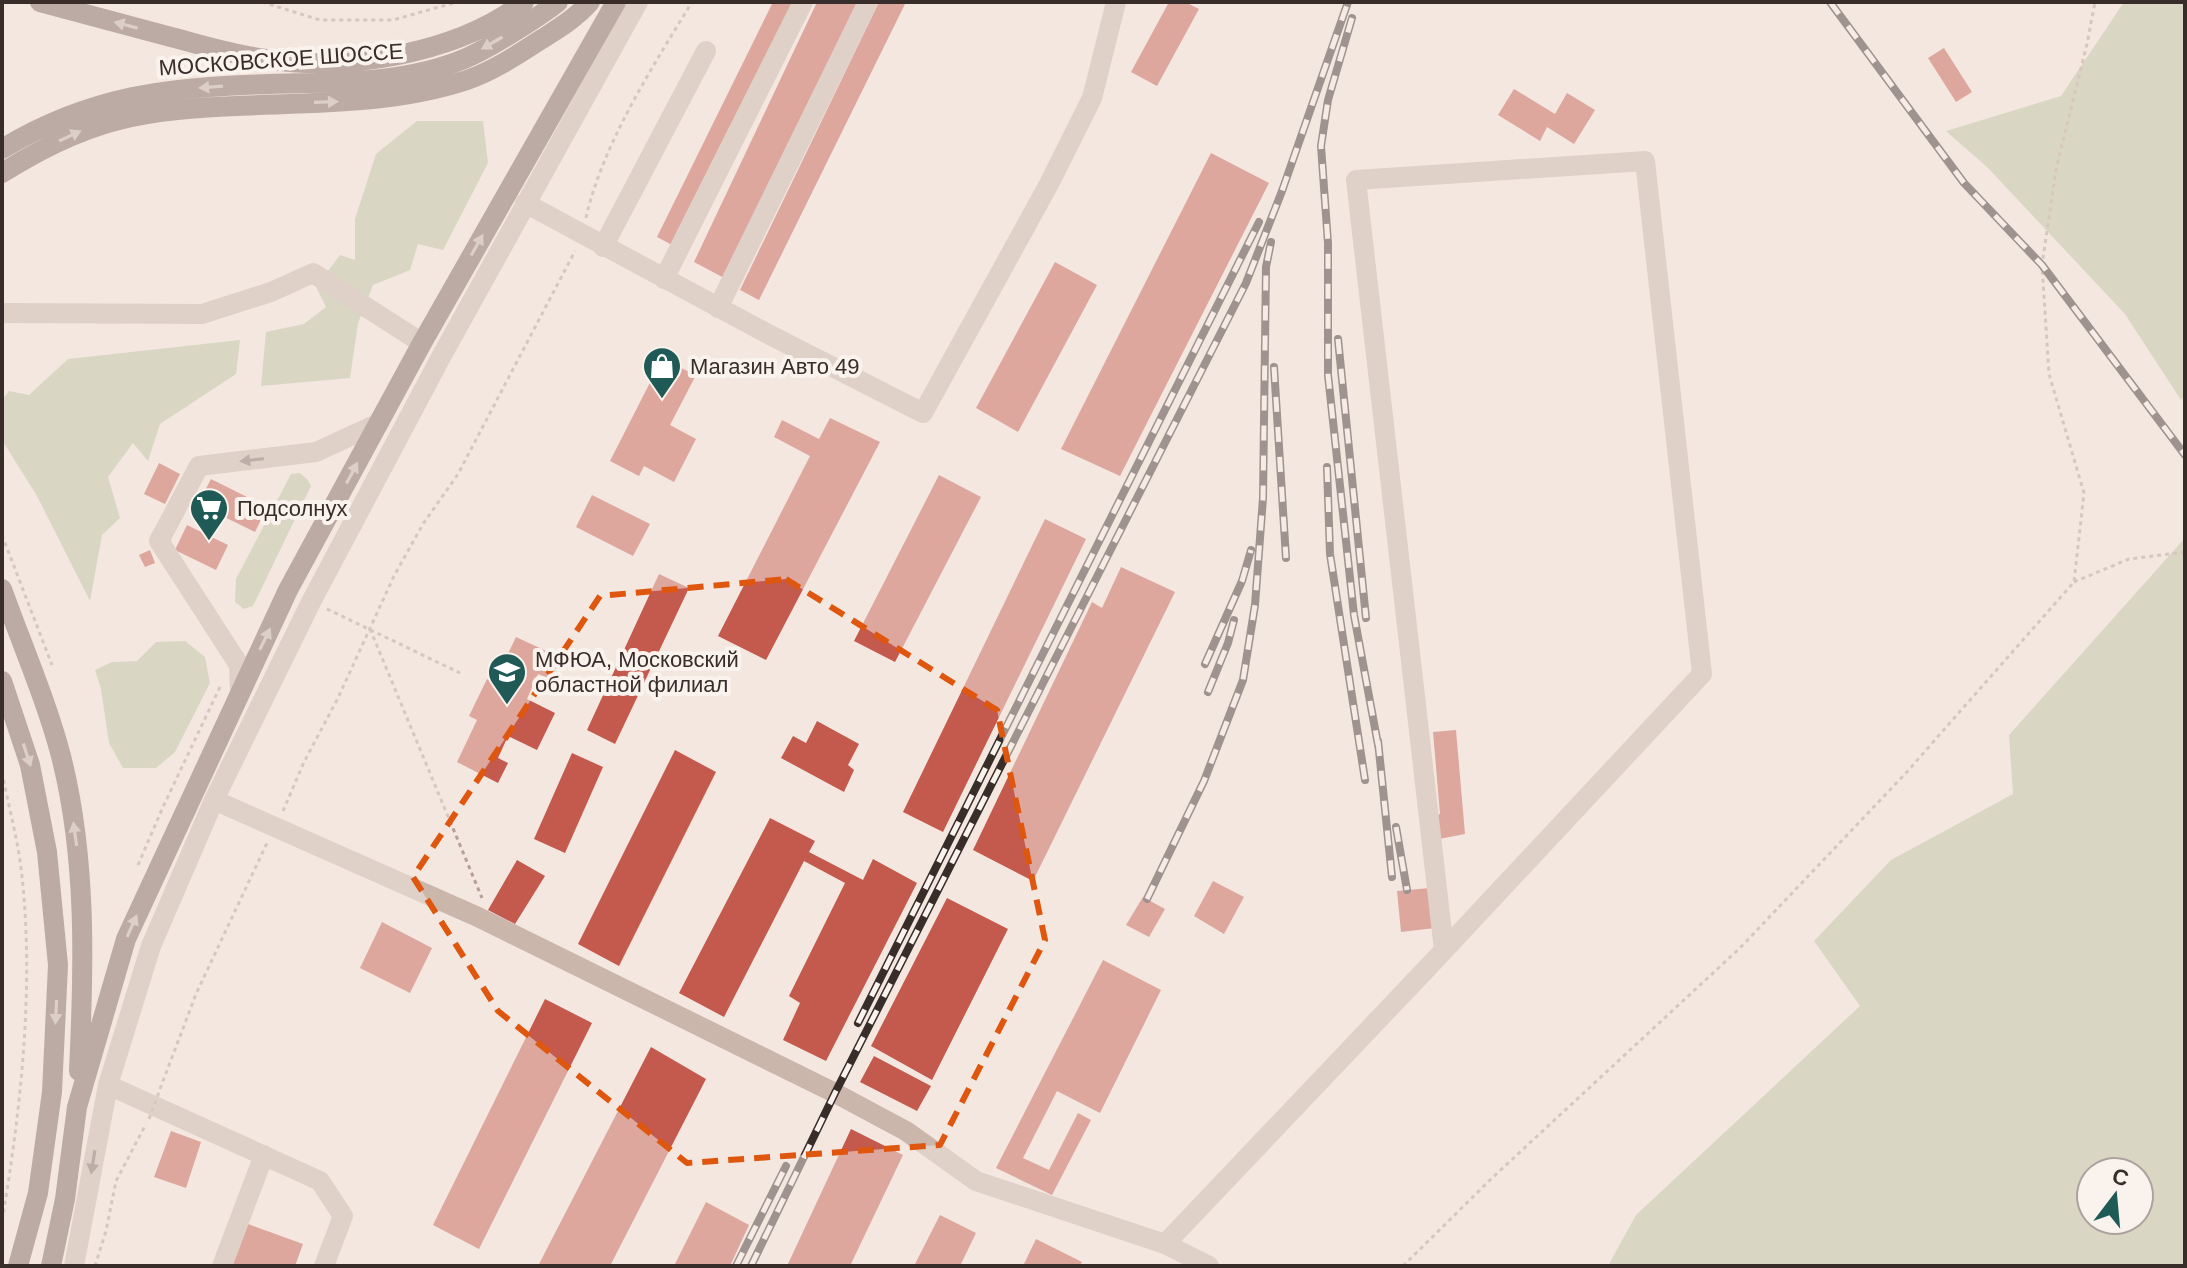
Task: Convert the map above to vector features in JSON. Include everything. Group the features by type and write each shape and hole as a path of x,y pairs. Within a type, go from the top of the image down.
{"main road":[{"path":"40,2 268,60 348,62 403,55 456,39 524,2"},
{"name":"МОСКОВСКОЕ ШОССЕ","path":"2,149 84,108 141,94 203,87 349,82 406,75 464,59 558,2"},
{"path":"2,173 32,154 87,129 145,114 218,106 351,101 406,94 469,79 522,52 580,14 590,2"},
{"path":"77,1107 126,939 288,590 422,343 616,2"},
{"path":"2,589 61,755 76,840 84,968 77,1107 65,1199 51,1266"},
{"path":"2,681 30,765 47,852 58,965 50,1106 38,1193 18,1266"}],"street":[{"path":"74,1266 108,1085 151,946 214,800 311,602 525,203 638,2"},
{"path":"664,279 803,2"},
{"path":"718,308 868,2"},
{"path":"525,203 718,308 923,413 1049,184 1092,98 1116,2"},
{"path":"603,247 706,51"},
{"path":"1165,1244 1444,950 1702,674 1645,161 1356,180 1444,950"},
{"path":"2,313 202,314 271,292 313,273 422,343"},
{"path":"240,691 239,665 159,541 199,466 316,452 379,423"},
{"path":"214,800 473,915 847,1099 906,1131 976,1181 1165,1244 1209,1266"},
{"path":"108,1085 320,1181 343,1216 324,1266"},
{"path":"222,1266 264,1155"}],"path":[{"path":"262,2 320,20 393,20 457,2"},
{"path":"95,1266 116,1181 149,1119 196,994 304,762 338,698 394,576 423,524 458,474 583,235 594,185 648,73 692,2"},
{"path":"2074,582 2084,493 2049,374 2042,265 2056,169 2095,2"},
{"path":"1403,1266 1492,1178 1740,948 1905,774 2074,582 2129,559 2185,552"},
{"path":"311,602 460,673"},
{"path":"370,629 482,897 473,915"},
{"path":"2,772 21,869 27,991 15,1143 2,1221"}],"highlighted area":[{"path":"786,579 997,710 1045,940 940,1145 687,1163 498,1011 413,877 600,596"}],"green space":[{"path":"2124,2 2185,2 2185,396 2181,400 2125,314 1988,168 1946,131 2061,96"},
{"path":"417,121 483,121 488,163 443,250 418,244 410,270 373,285 358,323 350,378 261,386 266,332 304,324 326,307 316,287 340,255 355,260 355,219 376,154"},
{"path":"240,340 236,374 160,424 148,461 133,443 108,477 120,518 102,535 90,601 37,496 2,440 2,400 9,391 29,395 68,359"},
{"path":"300,473 311,486 253,606 244,609 235,602 236,579 291,474"},
{"path":"2185,538 2185,1266 1608,1266 1636,1215 1860,1006 1814,941 1891,860 2013,794 2009,735"},
{"path":"185,641 205,657 210,683 175,752 156,768 123,768 109,743 95,670 112,662 137,661 156,642"}],"building":[{"path":"773,2 794,2 672,245 657,237"},
{"path":"817,2 857,2 726,279 694,262"},
{"path":"879,2 906,2 759,300 740,290"},
{"path":"1169,2 1185,2 1199,9 1157,86 1131,72"},
{"path":"1944,48 1972,92 1956,102 1928,58"},
{"path":"1514,89 1555,114 1567,93 1595,110 1574,144 1547,127 1540,141 1498,115"},
{"path":"1211,153 1269,183 1120,476 1061,449"},
{"path":"1055,262 1097,285 1018,432 976,408"},
{"name":"Магазин Авто 49","path":"662,359 696,375 670,425 696,439 674,482 644,466 639,476 610,461"},
{"path":"830,418 880,442 766,660 718,636 810,456 774,437 782,420 819,439"},
{"path":"159,463 180,474 165,504 144,494"},
{"path":"939,475 981,497 895,662 854,641"},
{"path":"211,479 267,507 255,532 198,504"},
{"path":"592,495 650,524 633,556 576,527"},
{"path":"1045,519 1086,539 943,832 903,812"},
{"path":"187,525 228,545 216,570 175,550"},
{"path":"150,550 155,563 145,567 139,555"},
{"path":"1121,567 1175,592 1033,881 973,850 1092,602 1102,608"},
{"path":"659,574 689,588 615,744 587,730"},
{"name":"МФЮА, Московский областной филиал","path":"516,637 557,656 547,678 538,674 527,699 555,713 537,750 508,736 498,758 508,763 498,783 457,762 477,720 469,716 487,679 494,683"},
{"path":"817,721 859,744 848,765 854,770 844,792 781,758 793,736 806,743"},
{"path":"1456,730 1465,834 1439,839 1433,732"},
{"path":"675,750 716,772 619,966 578,944"},
{"path":"572,753 603,767 565,853 534,839"},
{"path":"770,818 815,841 809,852 863,880 873,859 917,883 826,1061 783,1040 800,1003 789,996 845,883 804,861 724,1017 679,993"},
{"path":"517,860 545,876 515,924 488,910"},
{"path":"1213,881 1244,897 1224,934 1194,916"},
{"path":"1430,888 1435,928 1401,932 1397,891"},
{"path":"1143,897 1165,909 1149,937 1126,925"},
{"path":"947,898 1008,929 932,1080 871,1046"},
{"path":"382,922 432,948 410,993 360,968"},
{"path":"1103,960 1161,990 1100,1113 1057,1091 1023,1158 1049,1170 1078,1113 1091,1120 1052,1195 996,1168"},
{"path":"545,999 592,1023 479,1249 433,1225"},
{"path":"651,1047 706,1079 610,1266 538,1266"},
{"path":"874,1056 931,1086 917,1111 860,1082"},
{"path":"851,1129 903,1155 850,1266 787,1266"},
{"path":"171,1131 201,1142 186,1188 154,1177"},
{"path":"706,1202 749,1225 730,1266 674,1266"},
{"path":"940,1215 976,1233 960,1266 914,1266"},
{"path":"248,1224 303,1244 295,1266 232,1266"},
{"path":"1036,1239 1082,1262 1079,1266 1023,1266"}],"railway":[{"path":"751,1266 835,1093 1246,283 1282,191 1348,2"},
{"path":"1830,2 1964,183 2042,265 2185,455"},
{"path":"1352,18 1328,100 1321,146 1328,243 1328,375 1354,615 1379,750"},
{"path":"858,1023 1259,222"},
{"path":"1147,899 1204,781 1243,680 1255,605 1263,498 1266,267 1271,242"},
{"path":"1338,339 1366,618"},
{"path":"1274,367 1286,558"},
{"path":"1327,467 1330,554 1365,780"},
{"path":"1205,664 1242,581 1251,550"},
{"path":"1208,692 1234,620"},
{"path":"1378,741 1392,877"},
{"path":"1396,827 1407,890"},
{"path":"736,1266 786,1166"}],"place":[{"name":"Магазин Авто 49","path":"662,400"},
{"name":"Подсолнух","path":"209,542"},
{"name":"МФЮА, Московский областной филиал","path":"507,706"}]}
